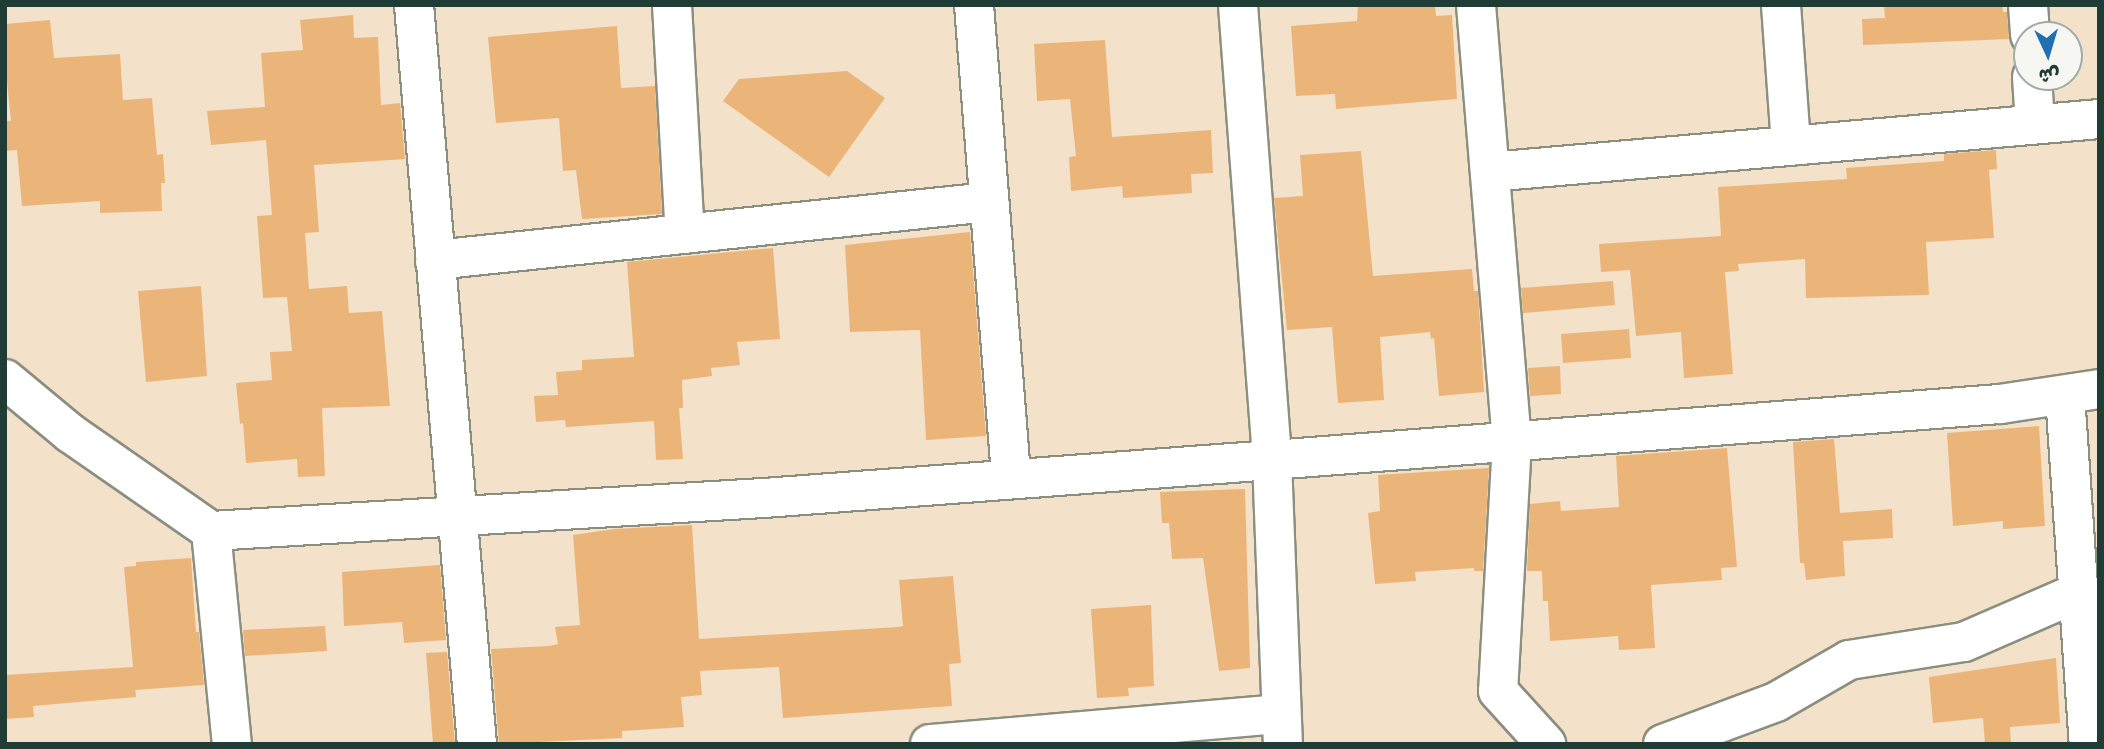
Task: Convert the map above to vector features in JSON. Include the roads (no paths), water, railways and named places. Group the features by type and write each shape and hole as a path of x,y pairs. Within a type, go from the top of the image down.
{"street":[{"path":"414,5 477,744"},
{"path":"672,5 685,234"},
{"path":"974,5 1011,479"},
{"path":"930,744 1282,729 1272,460 1238,5"},
{"path":"1476,5 1512,442 1498,691 1546,744"},
{"path":"1781,5 1791,146"},
{"path":"2033,91 2035,124"},
{"path":"1490,172 2099,119"},
{"path":"435,260 989,202"},
{"path":"5,379 70,433 211,531 456,518 1272,460 2000,404 2082,392 2079,592 2089,744"},
{"path":"211,531 233,744"},
{"path":"1663,744 1776,702 1849,660 1964,642 2079,592"}]}
